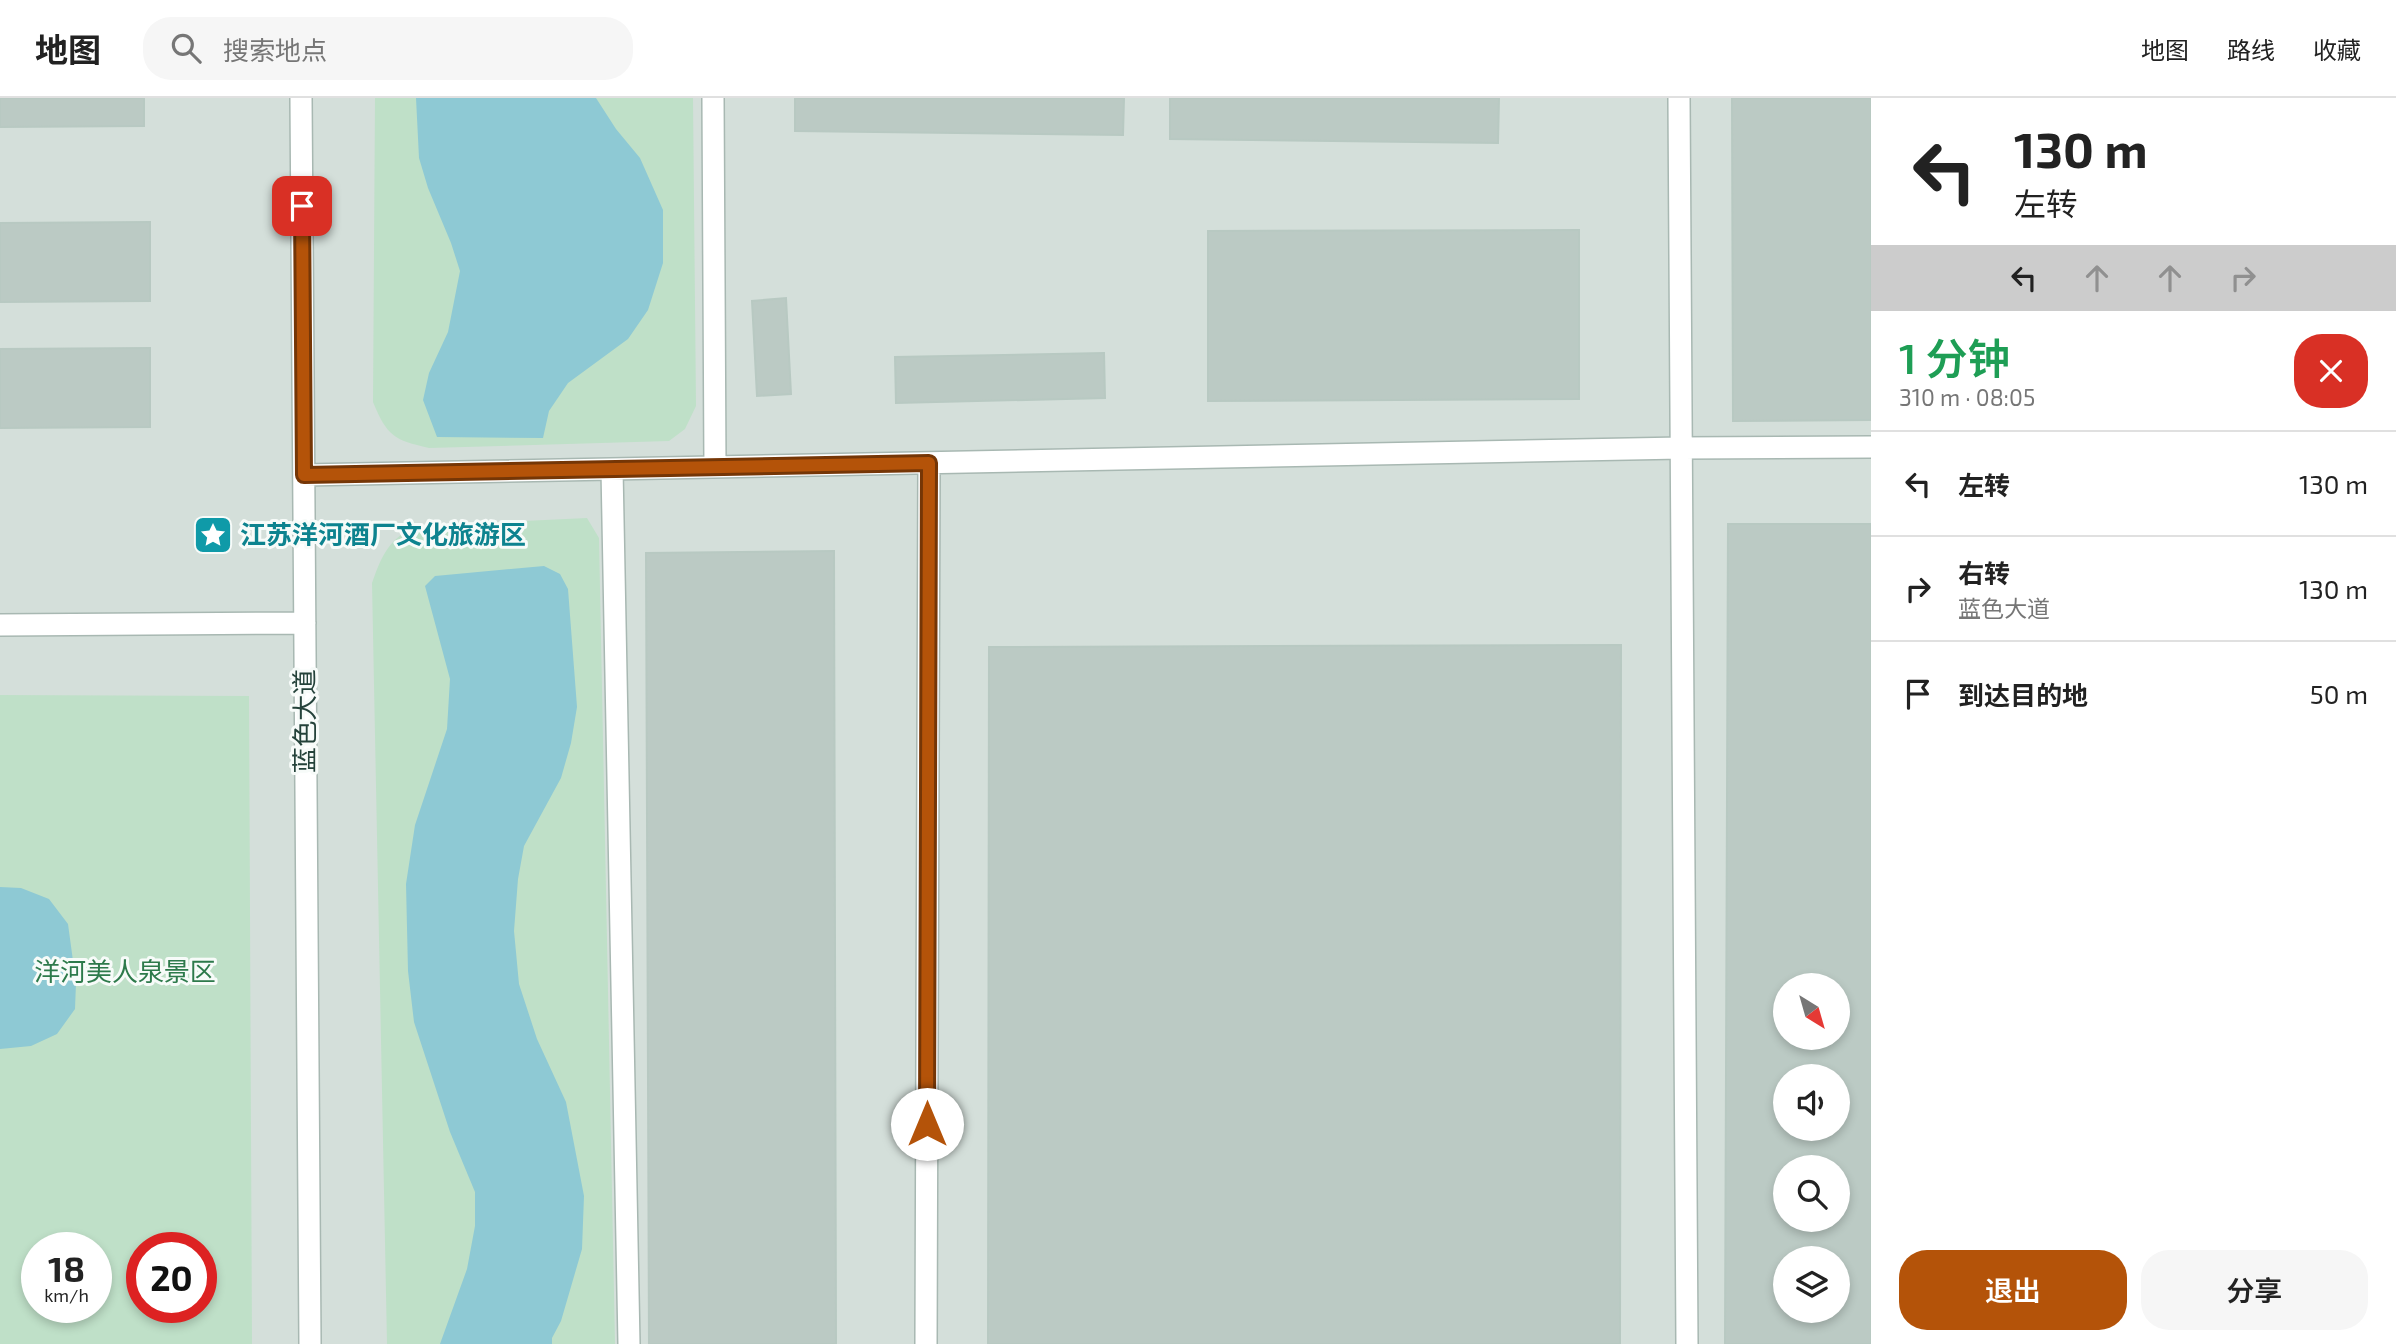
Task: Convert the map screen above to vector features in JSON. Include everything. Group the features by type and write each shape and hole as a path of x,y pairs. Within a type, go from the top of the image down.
{"street":[{"name":"蓝色大道","path":"301,98 310,1344"},
{"path":"713,98 715,467"},
{"path":"1679,98 1687,1344"},
{"path":"304,475 1681,448 1871,447"},
{"path":"926,1344 929,463"},
{"path":"612,469 629,1344"},
{"path":"0,625 305,624"}],"shaded area":[{"path":"0,98 1871,98 1871,1344 0,1344"}],"green space":[{"path":"375,98 693,98 696,406 685,429 669,441 429,448 393,435 373,402"},
{"path":"587,518 599,538 615,1344 387,1344 372,583 386,550 413,526"},
{"name":"洋河美人泉景区","path":"0,695 249,696 252,1344 0,1344"}],"water":[{"path":"416,98 596,98 616,129 640,158 663,210 663,263 648,310 628,339 568,383 549,411 543,438 437,437 423,400 429,373 448,332 460,271 419,158"},
{"path":"544,566 560,574 568,589 577,707 561,778 524,846 518,879 514,931 519,984 537,1039 566,1102 584,1196 582,1249 552,1344 440,1344 467,1269 475,1226 475,1192 450,1132 414,1022 408,971 406,884 415,825 447,729 450,679 425,586 435,576"},
{"path":"0,887 21,888 49,899 68,924 76,983 75,1009 57,1034 31,1046 0,1049"}],"building":[{"path":"0,98 144,98 144,126 0,127"},
{"path":"795,98 1124,98 1123,135 795,131"},
{"path":"1170,98 1499,98 1498,143 1170,139"},
{"path":"1732,98 1871,98 1871,420 1733,421"},
{"path":"150,222 150,301 0,302 0,223"},
{"path":"1579,230 1579,399 1208,401 1208,231"},
{"path":"786,298 791,394 757,396 752,301"},
{"path":"150,348 150,427 0,428 0,349"},
{"path":"1104,353 1105,398 896,403 895,357"},
{"path":"1728,524 1871,524 1871,1344 1725,1344"},
{"path":"834,551 836,1344 649,1344 646,553"},
{"path":"1621,645 1620,1344 988,1344 989,647"}],"place":[{"name":"江苏洋河酒厂文化旅游区","path":"213,535"}],"route":[{"path":"302,206 304,475 929,463 927,1124"}]}
